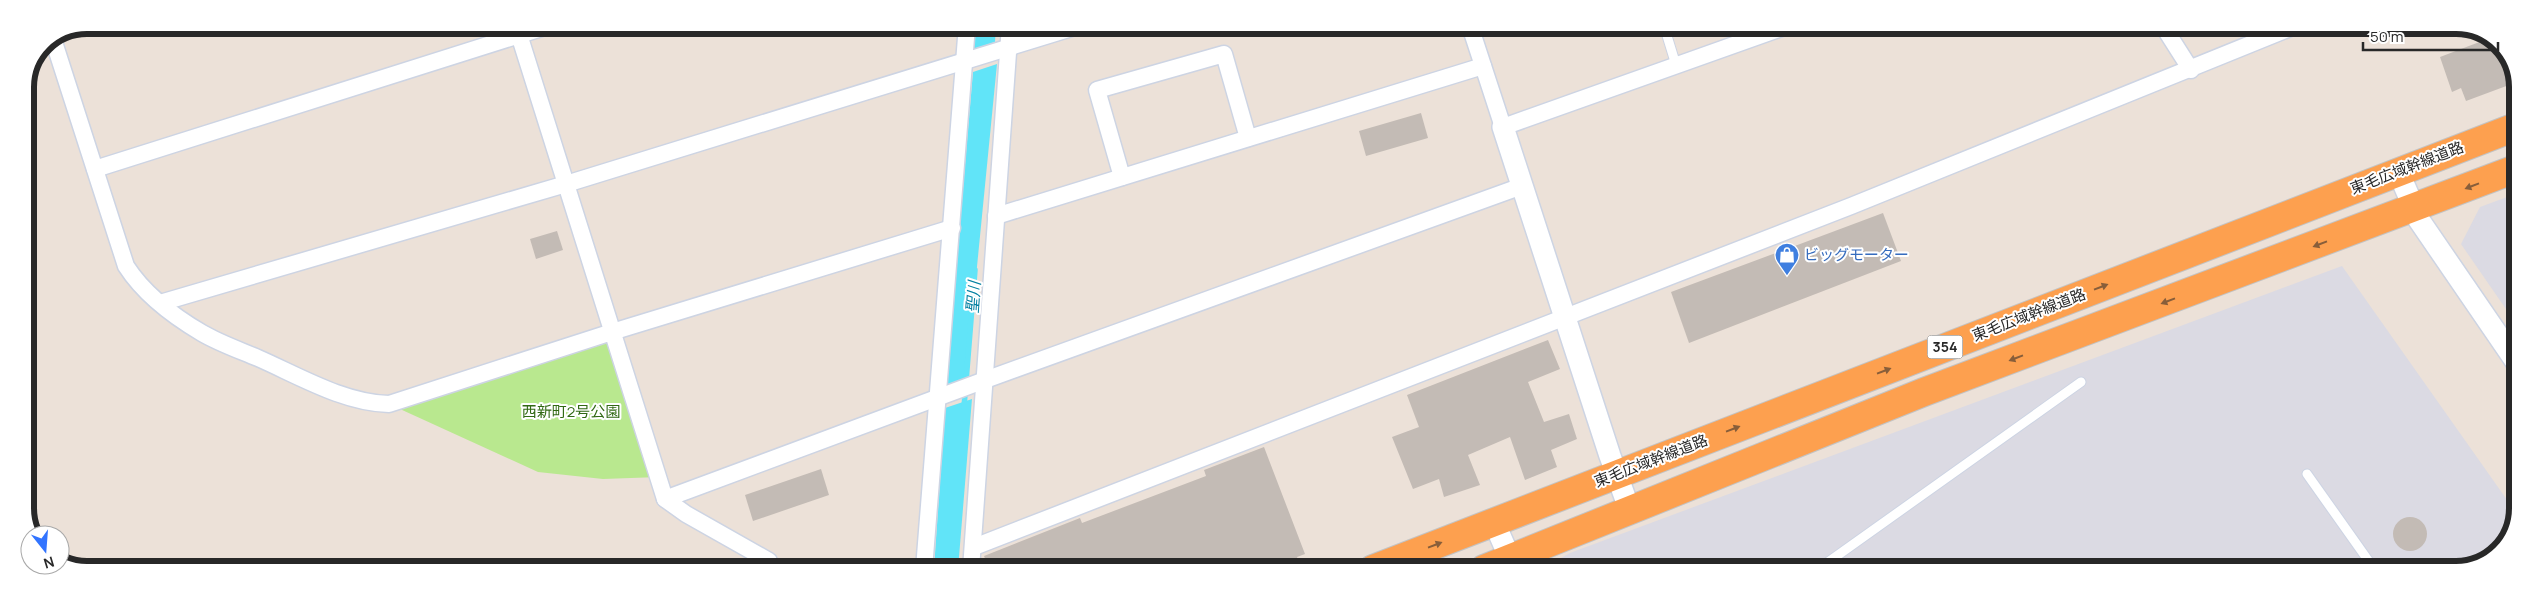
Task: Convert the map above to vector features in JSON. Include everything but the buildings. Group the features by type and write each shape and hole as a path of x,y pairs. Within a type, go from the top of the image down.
{"highway":[{"name":"東毛広域幹線道路","path":"1394,561 2509,129"},
{"name":"354","path":"1519,561 1630,511 1924,392 2509,172"}],"street":[{"path":"95,169 506,34"},
{"path":"519,34 665,499 686,514 769,561"},
{"path":"925,561 942,396 952,228 968,34"},
{"path":"972,561 981,381 996,216 1005,47 1008,34"},
{"path":"160,303 566,184 967,58 1050,34"},
{"path":"1473,34 1616,474 1630,511"},
{"path":"1503,127 1762,34"},
{"path":"2168,34 2191,70"},
{"path":"974,547 1565,317 2191,70 2273,34"},
{"path":"55,45 126,266 138,284 160,303 202,333 309,380 368,403 389,404 612,332 952,228"},
{"path":"1122,177 1097,90 1224,54 1248,138"},
{"path":"996,216 1483,66"},
{"path":"2398,171 2419,220 2509,350"},
{"path":"665,499 981,381 1522,186"},
{"path":"1494,522 1511,561"}],"lane":[{"path":"1666,34 1676,65"},
{"path":"1830,561 2081,382"},
{"path":"2307,474 2369,561"}],"shaded area":[{"path":"2509,196 2509,313 2461,244 2480,207"},
{"path":"2342,266 2509,503 2505,529 2494,546 2480,556 2456,561 1555,561 1570,553"}],"green space":[{"name":"西新町2号公園","path":"612,332 659,477 603,479 538,472 389,404"}],"water":[{"path":"973,34 995,34 995,42 971,50"},
{"path":"997,64 966,378 946,385 973,72"},
{"path":"972,399 959,561 935,561 945,408"}],"waterway":[{"name":"聖川","path":"964,407 975,270"}],"place":[{"name":"ビッグモーター","path":"1787,276"}]}
